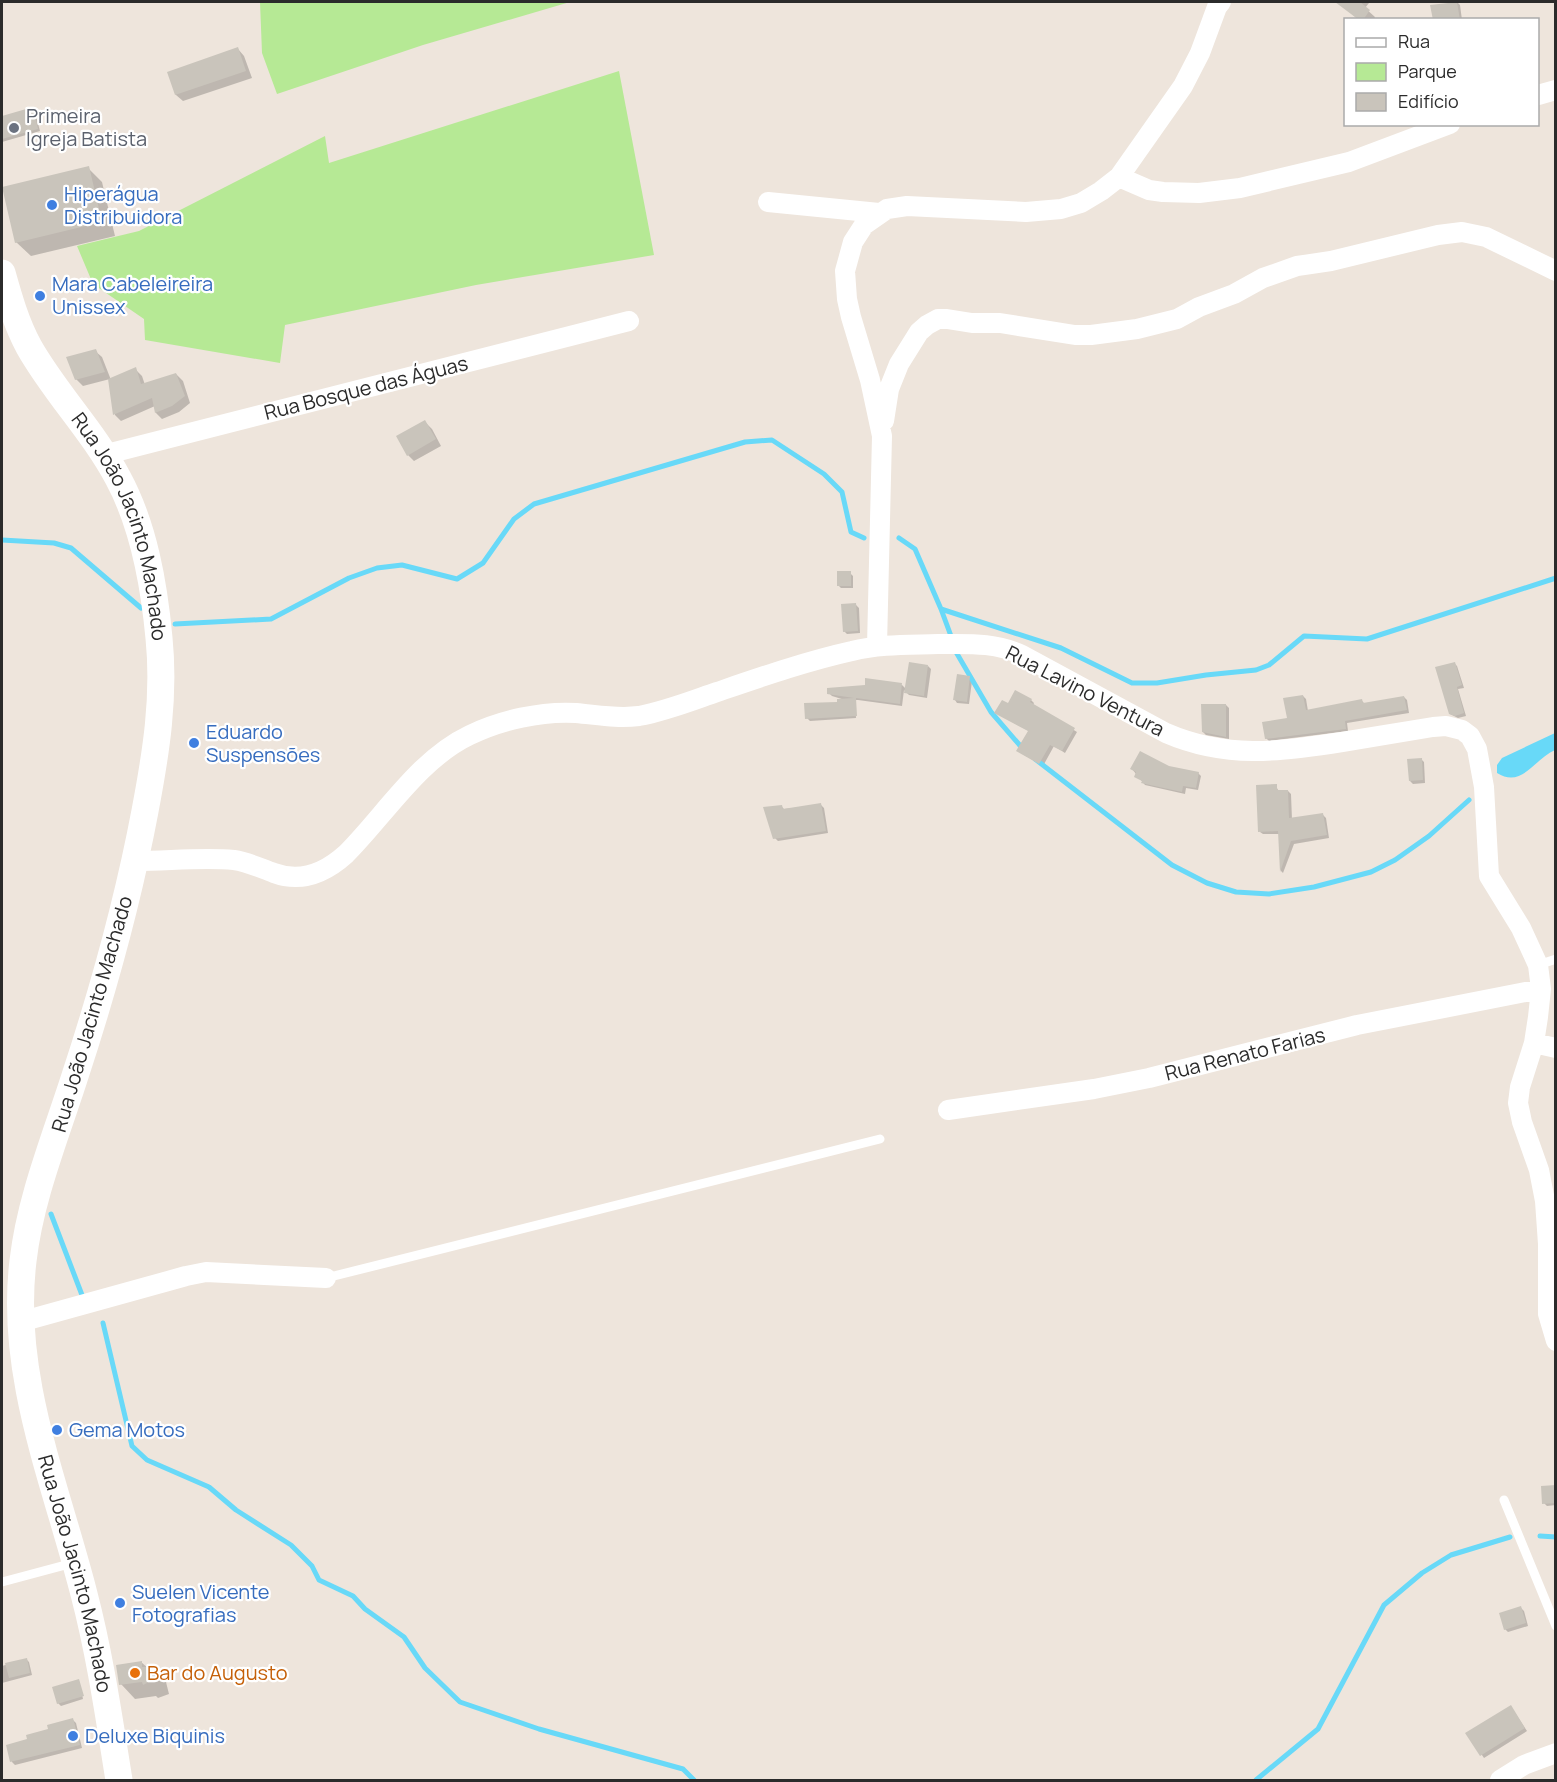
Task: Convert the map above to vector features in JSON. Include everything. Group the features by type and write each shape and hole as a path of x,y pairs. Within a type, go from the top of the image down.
{"main road":[{"name":"Rua João Jacinto Machado","path":"2,273 15,316 28,345 57,389 87,427 117,476 136,523 150,572 160,639 162,700 160,724 136,861 96,1014 30,1222 23,1259 20,1322 32,1410 92,1627 119,1780"}],"street":[{"path":"882,436 870,380 850,317 847,299 845,271 857,234 879,213 887,209 907,206 1026,212 1061,209 1081,203 1119,177 1183,86 1200,53 1218,3"},
{"path":"1539,95 1556,90"},
{"path":"1119,177 1149,190 1163,192 1199,193 1240,188 1349,162 1445,126"},
{"path":"768,202 879,213"},
{"path":"877,646 882,436 889,389 895,372 919,332 927,325 938,319 947,319 972,323 1000,323 1075,335 1137,329 1177,319 1199,307 1234,294 1263,278 1296,267 1331,261 1438,235 1462,232 1486,237 1556,271"},
{"name":"Rua Bosque das Águas","path":"103,455 629,321"},
{"name":"Rua Lavino Ventura","path":"136,861 231,860 248,863 288,877 315,874 346,854 437,755 477,732 510,721 548,714 576,713 615,718 654,712 806,664 877,646 976,643 1005,648 1166,733 1189,742 1224,749 1259,752 1287,751 1433,727 1446,726 1462,730 1475,744 1480,763 1489,876 1521,928 1547,962 1534,1043 1520,1087 1518,1103 1522,1122 1539,1170 1545,1201 1548,1244 1548,1314 1556,1341"},
{"name":"Rua Renato Farias","path":"948,1110 1094,1089 1357,1025 1541,989"},
{"path":"1534,1043 1556,1048"},
{"path":"20,1322 206,1272 326,1278"},
{"path":"1500,1780 1524,1765 1556,1753"}],"lane":[{"path":"326,1278 880,1139"},
{"path":"1504,1500 1556,1626"},
{"path":"2,1582 76,1563"}],"green space":[{"path":"260,2 570,2 423,45 277,94 262,53"},
{"path":"619,71 654,255 476,285 285,325 280,363 145,340 144,319 93,284 77,246 139,231 325,136 329,163"}],"water":[{"path":"1555,733 1555,750 1528,771 1514,777 1506,777 1497,773 1497,765 1502,758"}],"building":[{"path":"1335,2 1360,2 1370,10 1364,18 1356,18"},
{"path":"1457,2 1460,18 1433,18 1430,5"},
{"path":"238,47 246,71 175,95 167,72"},
{"path":"33,107 38,129 2,139 2,116"},
{"name":"Hiperágua Distribuidora","path":"89,166 102,222 15,243 2,187"},
{"path":"96,349 105,372 75,380 66,357"},
{"path":"136,367 141,384 176,373 185,396 172,406 155,413 152,398 113,415 108,379"},
{"path":"425,420 436,439 407,456 396,436"},
{"path":"837,571 851,571 851,586 837,586"},
{"path":"856,603 858,631 843,632 841,604"},
{"path":"909,662 928,665 924,696 904,693"},
{"path":"1455,662 1462,685 1457,687 1464,713 1455,716 1449,714 1435,667"},
{"path":"957,674 970,676 967,702 953,700"},
{"path":"865,678 902,683 900,704 856,698 857,716 805,719 804,703 837,702 837,699 854,698 827,694 827,688 865,685"},
{"path":"1015,690 1032,699 1030,702 1075,728 1062,751 1050,745 1039,764 1016,751 1028,731 994,713 1002,700 1008,703"},
{"path":"1303,695 1306,710 1362,699 1363,703 1404,696 1407,710 1345,721 1346,729 1265,739 1262,722 1287,718 1283,698"},
{"path":"1201,704 1226,704 1226,737 1202,732"},
{"path":"1140,751 1169,766 1199,772 1196,788 1183,786 1182,792 1141,783 1142,781 1134,777 1136,772 1130,769"},
{"path":"1422,758 1423,780 1409,781 1407,759"},
{"path":"1277,784 1277,790 1288,790 1289,818 1323,813 1327,835 1291,841 1280,872 1278,831 1258,832 1256,785"},
{"path":"821,803 826,831 773,839 763,807 782,805 783,809"},
{"path":"1556,1485 1556,1503 1542,1504 1541,1486"},
{"path":"1521,1606 1526,1623 1504,1630 1499,1613"},
{"path":"27,1658 30,1673 9,1678 5,1663"},
{"name":"Bar do Augusto","path":"142,1661 142,1667 153,1667 155,1679 143,1685 142,1682 119,1685 116,1665"},
{"path":"79,1679 84,1696 57,1704 52,1687"},
{"path":"1511,1705 1525,1728 1480,1756 1465,1733"},
{"path":"73,1718 80,1745 10,1762 6,1745 27,1739 26,1735 48,1729 47,1725"}],"waterway":[{"path":"175,624 271,619 349,578 377,568 402,565 457,579 483,563 514,519 534,504 745,442 772,440 824,474 842,492 851,532 864,538"},
{"path":"899,538 915,549 941,609 1061,648 1132,683 1157,683 1256,670 1269,665 1304,636 1367,639 1556,578"},
{"path":"2,540 54,543 71,548 141,608"},
{"path":"941,609 951,636"},
{"path":"956,652 991,712 1023,749"},
{"path":"1035,759 1172,865 1207,883 1236,892 1269,894 1314,887 1371,872 1395,860 1429,836 1469,800"},
{"path":"51,1214 82,1295"},
{"path":"103,1323 132,1446 147,1460 209,1487 236,1510 291,1545 312,1566 319,1580 353,1596 365,1609 404,1637 425,1668 460,1702 539,1729 683,1769 694,1780"},
{"path":"1540,1536 1556,1537"},
{"path":"1256,1780 1318,1729 1384,1605 1422,1573 1451,1555 1510,1537"}],"place":[{"name":"Primeira Igreja Batista","path":"14,128"},
{"name":"Hiperágua Distribuidora","path":"52,205"},
{"name":"Mara Cabeleireira Unissex","path":"40,296"},
{"name":"Eduardo Suspensões","path":"194,743"},
{"name":"Gema Motos","path":"57,1430"},
{"name":"Suelen Vicente Fotografias","path":"120,1603"},
{"name":"Bar do Augusto","path":"135,1673"},
{"name":"Deluxe Biquinis","path":"73,1736"}]}
